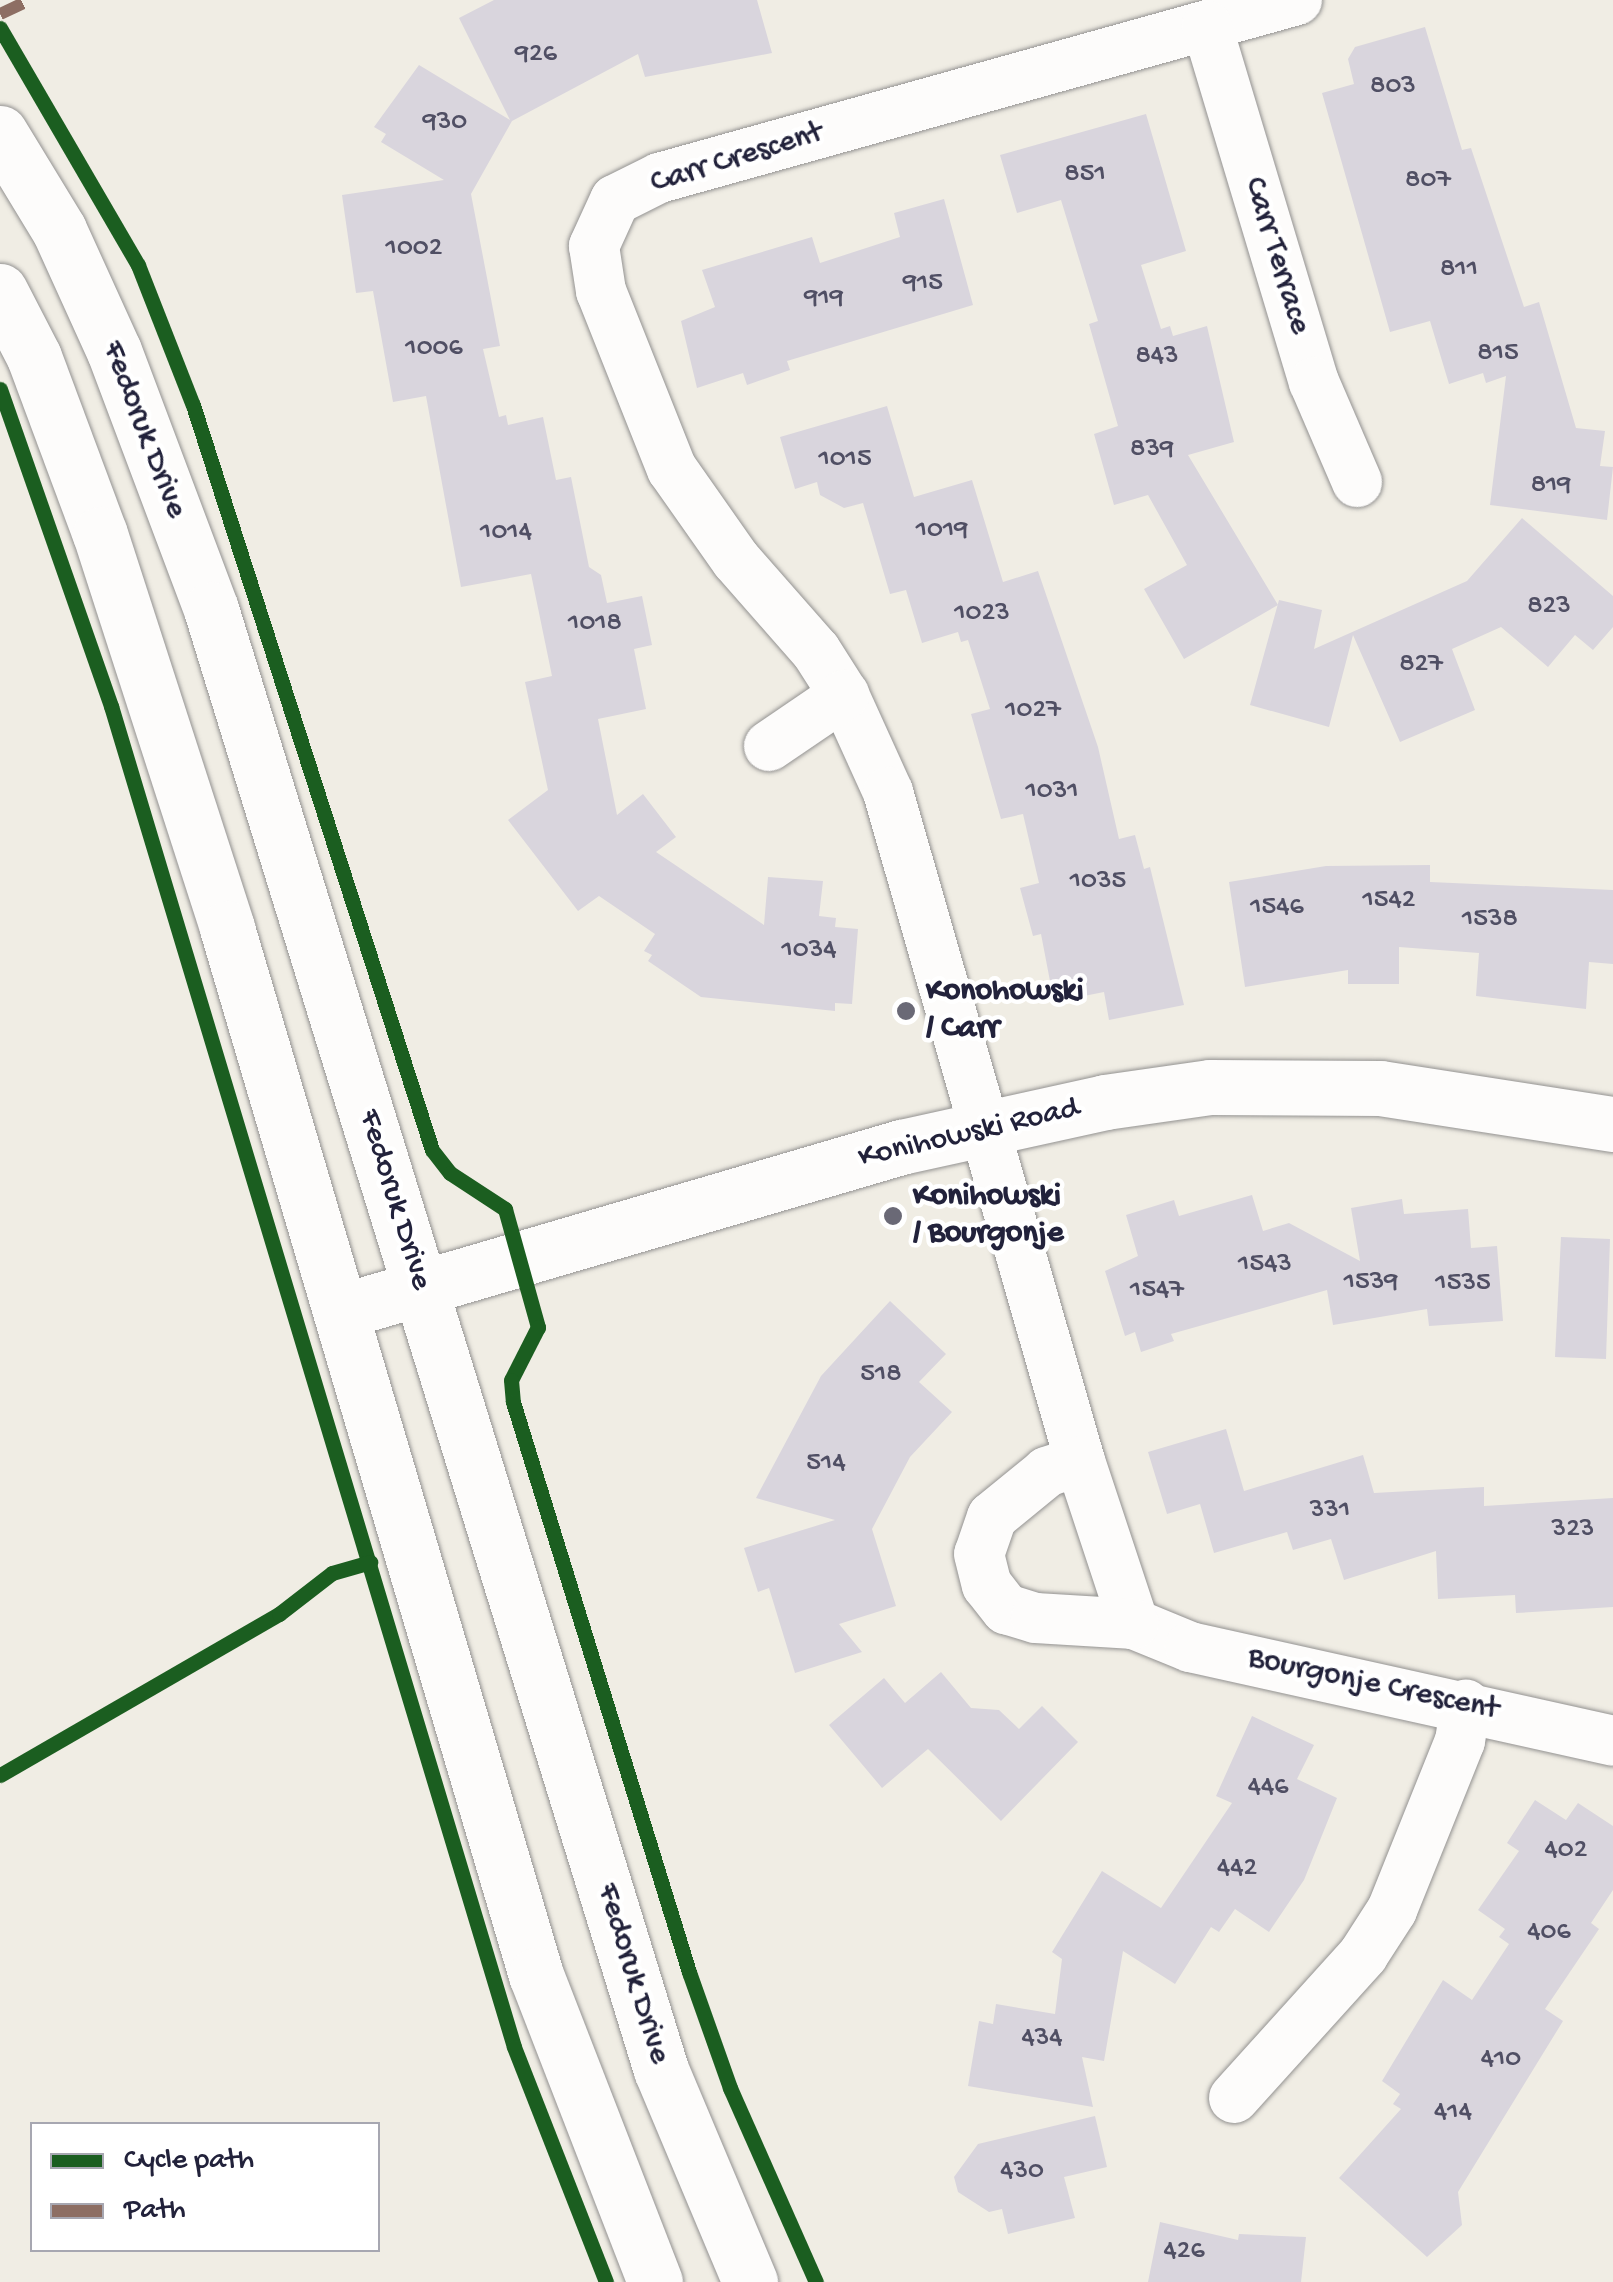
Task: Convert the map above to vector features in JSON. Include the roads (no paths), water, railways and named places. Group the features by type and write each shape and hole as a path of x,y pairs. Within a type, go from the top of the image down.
{"main road":[{"name":"Fedoruk Drive","path":"0,132 60,230 114,351 211,609 661,2070 750,2282"},
{"path":"0,292 34,357 100,534 342,1311 536,1975 655,2282"},
{"name":"Konihowski Road","path":"342,1311 900,1147 1122,1099 1305,1085 1465,1097 1613,1124"}],"street":[{"name":"Carr Crescent","path":"987,1129 895,810 844,695 816,651 704,517 645,414 600,291 594,246 614,200 659,178 1297,0"},
{"name":"Carr Terrace","path":"1207,26 1314,382 1356,482"},
{"path":"769,746 844,695"},
{"path":"987,1129 1080,1462 1134,1624"},
{"name":"Bourgonje Crescent","path":"1080,1462 1046,1472 992,1517 979,1554 986,1585 1006,1609 1036,1618 1134,1624 1190,1646 1466,1704 1613,1741"},
{"path":"1234,2098 1363,1954 1392,1910 1460,1741 1466,1704"}],"place":[{"name":"Konohowski / Carr","path":"906,1011"},
{"name":"Konihowski / Bourgonje","path":"893,1216"}]}
